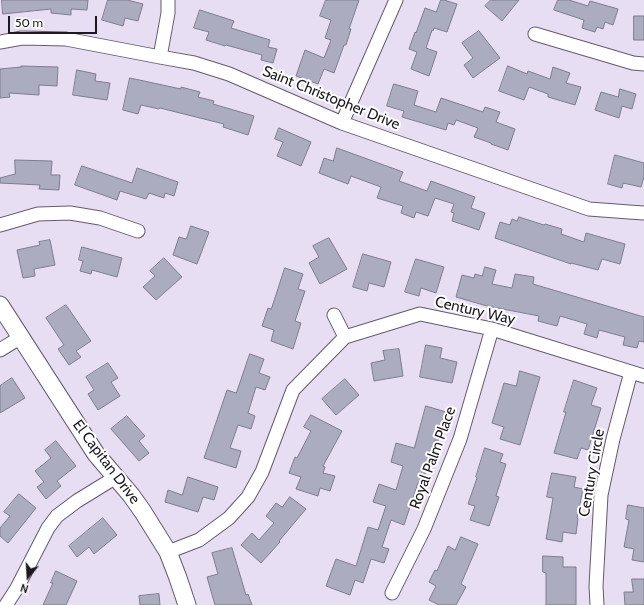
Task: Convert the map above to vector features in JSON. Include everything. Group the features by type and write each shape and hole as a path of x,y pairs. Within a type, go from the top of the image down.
{"street":[{"path":"160,57 168,13 168,0"},
{"path":"342,123 396,0"},
{"path":"535,34 634,63 644,64"},
{"name":"Saint Christopher Drive","path":"0,42 22,38 66,39 194,63 228,74 342,123 589,209 644,213"},
{"path":"0,225 38,214 70,213 100,218 138,231"},
{"name":"El Capitan Drive","path":"0,305 96,454 131,495 168,552 187,605"},
{"path":"334,314 345,337"},
{"name":"Century Way","path":"168,552 199,540 229,518 248,497 262,472 293,390 345,337 420,314 492,329 644,376"},
{"name":"Royal Palm Place","path":"392,593 424,529 460,438 492,329"},
{"path":"0,350 21,337"},
{"name":"Century Circle","path":"597,605 596,586 601,496 613,439 631,372"},
{"path":"6,605 17,588 48,528 57,516 77,501 116,477"}],"building":[{"path":"2,0 88,0 87,10 71,9 71,15 51,13 51,9 3,14"},
{"path":"108,0 127,0 143,4 138,21 125,18 123,26 102,20"},
{"path":"326,0 359,0 349,29 351,29 346,45 344,45 334,73 324,69 318,84 296,76 305,50 324,58 331,40 325,38 331,20 320,16"},
{"path":"441,0 457,4 447,32 434,28 433,31 432,30 426,48 437,52 429,76 411,69 417,52 409,49 425,8 436,12"},
{"path":"491,0 519,0 502,21 485,6"},
{"path":"558,0 569,0 588,6 590,1 618,9 613,25 605,22 603,29 597,27 595,32 582,28 584,20 554,10"},
{"path":"200,10 234,21 231,28 270,40 268,47 277,49 273,63 261,60 262,55 206,40 209,32 194,28"},
{"path":"634,16 644,16 644,40 634,40"},
{"path":"479,31 500,58 473,78 464,65 473,58 462,43"},
{"path":"21,66 58,67 57,86 39,85 39,95 9,93 10,97 0,98 0,69"},
{"path":"508,66 527,74 528,71 550,79 553,67 570,73 566,83 581,87 575,105 548,97 548,94 529,87 524,100 499,91"},
{"path":"77,70 96,74 95,81 110,83 107,100 73,95"},
{"path":"130,78 200,92 198,97 214,101 213,104 254,116 248,135 223,127 224,124 160,108 141,105 138,114 123,110"},
{"path":"394,84 418,91 414,105 436,112 441,98 483,112 485,107 500,112 496,122 515,129 508,150 474,137 478,128 456,120 454,125 448,123 446,130 402,117 404,111 387,106"},
{"path":"620,89 636,94 632,109 622,106 619,118 595,110 601,92 618,97"},
{"path":"279,128 311,142 301,166 277,156 283,142 275,139"},
{"path":"337,148 403,172 399,181 427,191 431,181 475,197 471,208 485,213 479,230 452,221 454,213 451,212 454,204 435,198 428,216 416,212 414,218 401,213 403,206 377,198 381,187 351,176 348,184 319,173 324,158 333,161"},
{"path":"615,155 644,163 644,177 641,187 623,183 622,188 608,184"},
{"path":"15,160 52,161 51,175 60,175 59,190 39,189 40,185 0,183 0,178 15,174"},
{"path":"82,166 132,183 137,168 178,182 174,196 165,193 164,198 149,193 146,199 120,191 117,200 75,185"},
{"path":"519,217 562,229 561,234 584,242 586,233 625,244 620,264 602,259 598,270 571,264 495,238 500,222 510,225 512,219 517,221"},
{"path":"191,226 209,232 197,264 173,255 179,237 186,239"},
{"path":"329,238 347,269 320,284 309,263 319,257 313,246"},
{"path":"50,240 55,265 34,269 35,276 23,278 17,250 40,245 39,242"},
{"path":"82,247 122,258 117,277 92,270 91,274 80,271 83,261 79,260"},
{"path":"363,254 391,262 384,287 369,283 367,291 353,287"},
{"path":"164,258 182,277 156,300 143,287 155,276 150,271"},
{"path":"416,259 444,267 436,293 421,288 419,296 405,292"},
{"path":"485,267 496,270 492,284 512,288 515,274 534,277 533,284 644,317 644,342 639,341 637,348 623,345 625,337 599,330 597,338 584,334 587,324 560,316 557,326 538,321 539,316 487,306 456,297 462,275 474,278 475,274 482,276"},
{"path":"285,268 303,274 298,289 305,291 295,321 301,323 293,349 271,341 274,330 262,326 268,308 271,309"},
{"path":"66,305 91,341 76,351 81,357 69,365 58,349 64,345 46,318"},
{"path":"426,345 442,348 440,358 457,362 452,383 420,377"},
{"path":"399,349 403,376 374,381 371,363 385,360 383,351"},
{"path":"250,354 264,359 259,373 270,377 265,390 256,387 248,413 255,416 251,429 238,425 230,448 241,451 236,468 204,458 227,390 236,393"},
{"path":"108,363 118,378 111,382 120,396 98,410 88,394 94,390 86,377"},
{"path":"520,371 540,377 520,445 500,439 504,427 492,423 504,383 516,386"},
{"path":"12,378 25,398 0,413 0,386"},
{"path":"345,379 359,395 336,415 322,399"},
{"path":"574,380 597,388 591,405 601,408 588,450 581,448 577,459 554,453"},
{"path":"426,406 446,412 438,441 435,440 422,484 418,483 404,525 391,520 382,547 389,549 384,563 371,559 363,583 355,580 350,595 326,586 336,559 356,566 368,527 378,530 386,506 373,502 379,484 396,490 403,466 391,462 396,443 414,448"},
{"path":"311,415 342,431 323,466 325,467 323,473 335,476 330,491 320,488 318,496 296,489 301,477 289,473 295,457 297,458 311,431 304,427"},
{"path":"127,416 145,436 139,441 149,453 139,461 111,429"},
{"path":"56,441 76,466 57,481 61,486 46,499 37,487 44,482 35,471 51,458 45,450"},
{"path":"485,448 503,454 500,462 506,464 496,496 499,497 489,526 470,520 475,506 468,504"},
{"path":"552,473 576,477 574,487 583,489 577,518 576,534 563,532 562,542 546,539 553,498 547,497"},
{"path":"188,477 218,487 214,500 203,497 198,512 165,502 168,490 182,495"},
{"path":"19,494 36,508 8,543 0,536 0,528 10,516 4,512"},
{"path":"290,497 306,509 261,563 241,545 252,533 259,540 274,523 266,516 276,503 282,507"},
{"path":"628,505 644,508 644,562 632,560 634,549 624,547 629,520 626,519"},
{"path":"103,518 117,535 94,554 89,547 77,557 69,546"},
{"path":"461,537 478,544 461,584 466,587 456,605 439,605 429,600 436,586 429,582 435,570 437,571 448,546 455,550"},
{"path":"232,548 246,595 248,594 252,605 215,605 207,577 218,574 212,553"},
{"path":"543,556 563,557 563,567 576,567 576,605 546,605 546,573 543,572"},
{"path":"56,571 77,581 66,605 43,605 53,583 51,583"},
{"path":"632,579 644,579 644,605 625,605 624,592 633,592"},
{"path":"159,594 160,605 140,605 139,596"}]}
